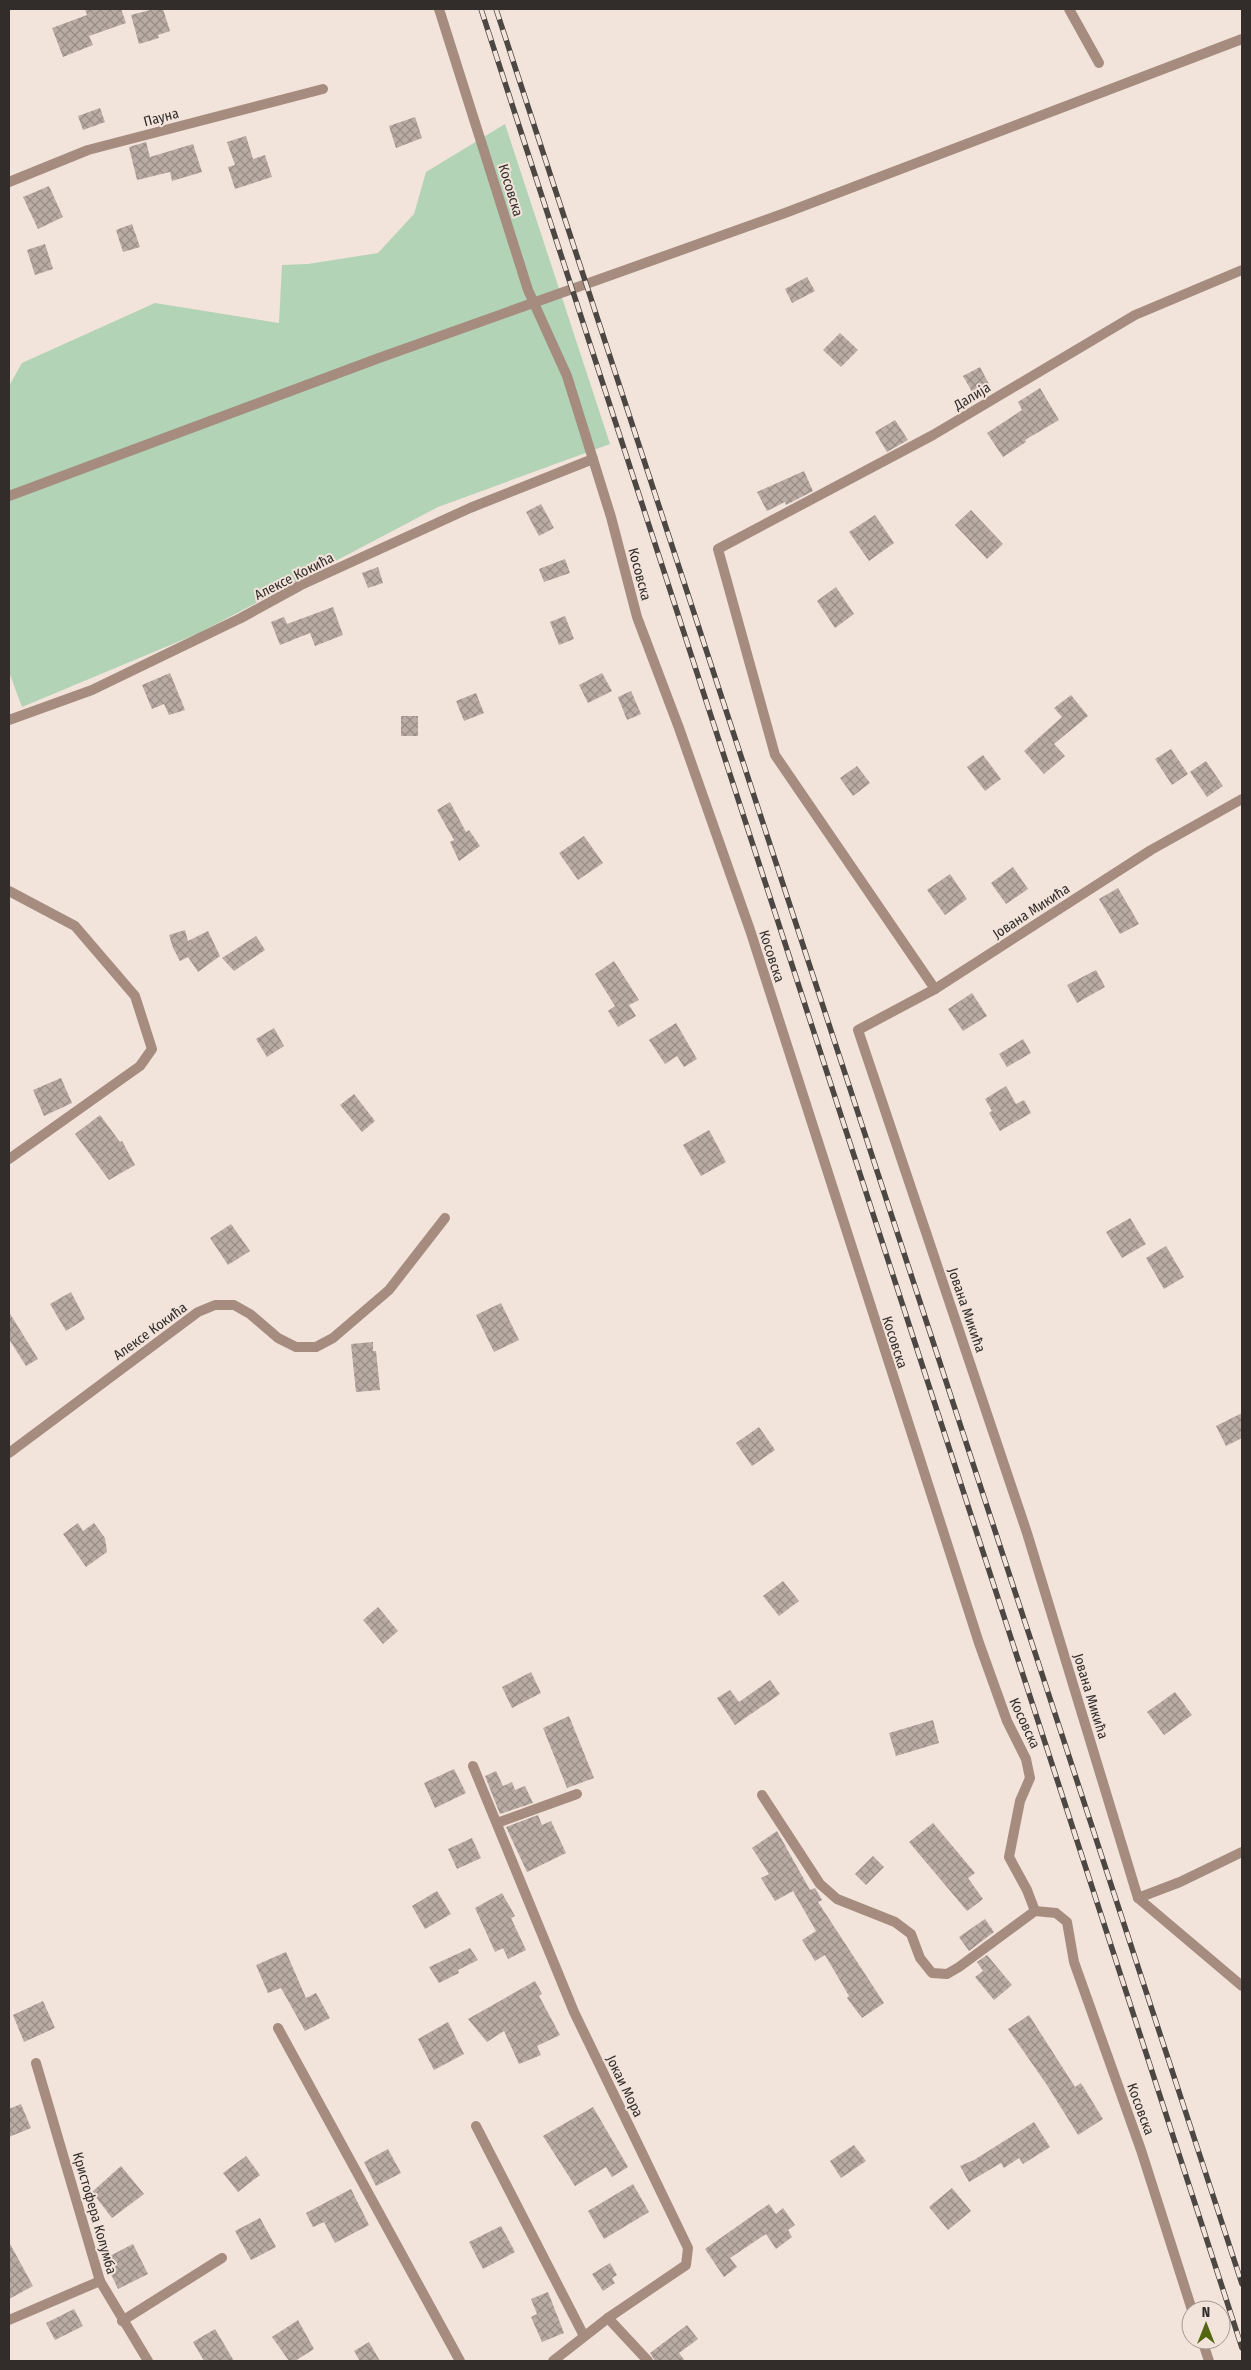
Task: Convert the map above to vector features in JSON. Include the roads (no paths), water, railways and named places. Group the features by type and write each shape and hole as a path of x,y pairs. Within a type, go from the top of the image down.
{"street":[{"name":"Косовска","path":"439,9 528,290 566,376 593,459 637,617 679,728 750,930 979,1643 1007,1722 1026,1759 1030,1778 1020,1801 1009,1857 1027,1890 1035,1911 1056,1913 1066,1922 1074,1962 1141,2150 1189,2300"},
{"path":"1069,9 1100,63"},
{"path":"9,496 379,358 785,213 1242,39"},
{"name":"Пауна","path":"9,182 88,150 324,89"},
{"name":"Далија","path":"935,989 775,755 718,549 933,435 1135,314 1242,270"},
{"name":"Алексе Кокића","path":"9,720 92,690 241,618 301,585 470,508 593,459"},
{"name":"Јована Микића","path":"1138,1898 1027,1533 858,1030 935,989 1151,850 1242,799"},
{"path":"9,891 75,926 135,996 152,1049 140,1066 9,1159"},
{"name":"Алексе Кокића","path":"9,1454 198,1312 215,1305 234,1305 250,1314 278,1338 296,1348 316,1348 333,1338 389,1290 445,1218"},
{"name":"Јокаи Мора","path":"473,1766 574,2012 688,2248 686,2265 608,2318 553,2361"},
{"path":"497,1823 577,1794"},
{"path":"762,1796 820,1884 837,1899 895,1922 911,1934 920,1958 932,1973 947,1974 960,1967 1035,1911"},
{"path":"1242,1852 1180,1882 1138,1898 1242,1986"},
{"path":"278,2028 460,2361"},
{"name":"Кристофера Колумба","path":"36,2063 100,2281 122,2321 148,2361"},
{"path":"476,2126 584,2336"},
{"path":"122,2321 222,2258"},
{"path":"9,2320 100,2281"},
{"path":"608,2318 648,2361"}],"railway":[{"path":"481,9 1242,2348"},
{"path":"496,9 1242,2284"}]}
